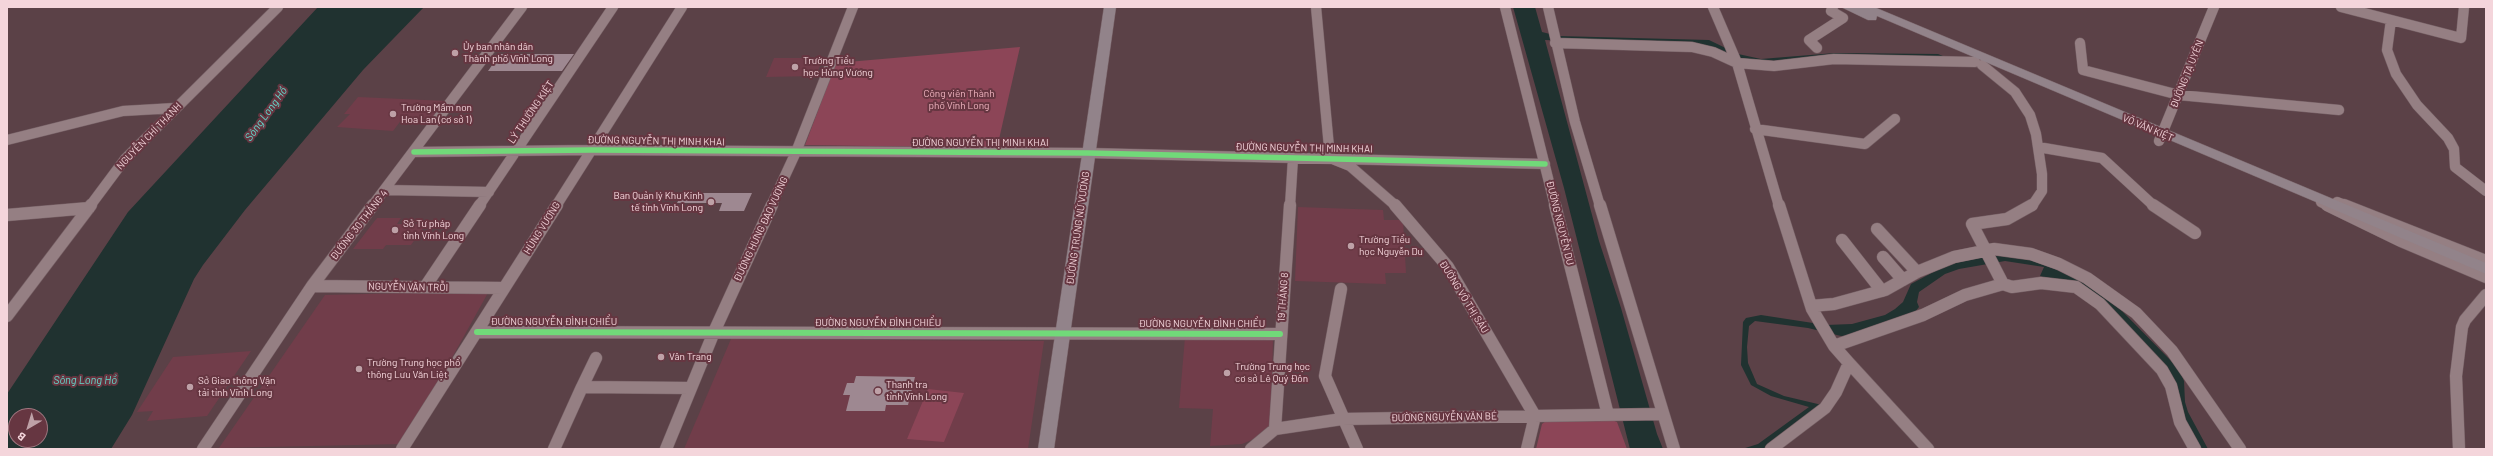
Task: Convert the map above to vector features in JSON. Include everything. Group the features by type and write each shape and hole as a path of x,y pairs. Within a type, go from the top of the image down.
{"main road":[{"name":"ĐƯỜNG TRƯNG NỮ VƯƠNG","path":"1046,449 1110,7"},
{"name":"VÕ VĂN KIỆT","path":"1847,7 1979,63 2161,137 2253,172 2486,269"},
{"name":"VÕ VĂN KIỆT","path":"1864,7 2161,137 2225,169 2253,172"}],"street":[{"name":"NGUYỄN CHÍ THANH","path":"7,316 125,159 278,7"},
{"name":"ĐƯỜNG 30 THÁNG 4","path":"203,449 312,286 386,190 522,7"},
{"name":"LÝ THƯỜNG KIỆT","path":"425,287 613,7"},
{"name":"HÙNG VƯƠNG","path":"402,449 682,7"},
{"name":"ĐƯỜNG HƯNG ĐẠO VƯƠNG","path":"666,449 714,332 796,152 853,7"},
{"path":"1316,7 1330,158"},
{"name":"ĐƯỜNG NGUYỄN DU","path":"1505,7 1610,415"},
{"path":"1548,7 1555,43 1575,122 1657,414 1674,449"},
{"path":"1713,7 1737,61 1755,129 1811,306 1833,343 1849,363 1928,449"},
{"path":"1817,48 1809,40 1843,18 1831,11 1833,7"},
{"name":"ĐƯỜNG TẠ UYÊN","path":"2161,137 2214,7"},
{"path":"2341,7 2461,38 2464,7"},
{"path":"2391,20 2387,50 2396,74 2417,105 2448,138 2454,149 2455,167 2486,192"},
{"path":"2080,42 2083,70 2179,95 2339,110"},
{"path":"1555,43 1692,48 1713,52 1737,61 1774,66 1834,59 1979,63 2015,92 2030,116 2038,147 2042,191 2030,208 2007,219 1972,224 1986,253 2002,281 2012,287 2041,283 2076,287 2100,304 2162,370 2171,386 2174,409 2195,449"},
{"path":"7,140 123,111 175,108"},
{"path":"1755,129 1865,144 1895,119"},
{"path":"2038,147 2102,158 2153,204 2195,233"},
{"name":"ĐƯỜNG NGUYỄN THỊ MINH KHAI","path":"414,152 591,150 1088,153 1545,164"},
{"name":"19 THÁNG 8","path":"1275,429 1280,334 1293,158"},
{"name":"ĐƯỜNG VÕ THỊ SÁU","path":"1330,158 1350,166 1391,200 1448,267 1535,416"},
{"path":"386,190 489,192"},
{"path":"2309,195 2363,210 2486,261"},
{"path":"2309,195 2335,210 2401,241 2486,277"},
{"path":"7,215 89,208"},
{"path":"1878,229 1917,272"},
{"path":"1842,240 1882,291"},
{"path":"1811,306 1834,304 1882,291 1917,272 1954,257 1986,253 1994,249 2030,254 2060,264 2116,297 2136,313 2172,351 2240,449"},
{"path":"1884,257 1903,280"},
{"path":"1833,343 1922,315 1965,295 2002,281"},
{"name":"NGUYỄN VĂN TRỖI","path":"312,286 504,288"},
{"path":"1341,289 1325,376 1342,419 1357,449"},
{"path":"2459,449 2456,376 2462,327 2465,320 2486,295"},
{"name":"ĐƯỜNG NGUYỄN ĐÌNH CHIỂU","path":"477,332 1280,334"},
{"path":"554,449 596,358"},
{"path":"1771,449 1825,408 1836,392 1849,363"},
{"path":"582,387 690,388"},
{"name":"ĐƯỜNG NGUYỄN VĂN BÉ","path":"1275,429 1342,419 1657,414"},
{"path":"1527,449 1535,416"},
{"path":"1251,449 1275,429"}],"shaded area":[{"name":"Trường Tiểu học Hùng Vương","path":"774,58 823,58 816,76 766,77"},
{"name":"Trường Mầm non Hoa Lan (cơ sở 1)","path":"358,97 447,101 434,119 402,119 393,131 337,127 350,114 344,114"},
{"name":"Trường Tiểu học Nguyễn Du","path":"1298,207 1383,210 1384,220 1403,220 1406,273 1385,273 1386,284 1295,281"},
{"name":"Sở Tư pháp tỉnh Vĩnh Long","path":"377,218 401,218 397,224 426,224 411,245 386,245 383,249 353,249"},
{"name":"Trường Trung học phổ thông Lưu Văn Liệt","path":"489,291 404,444 219,448 325,295"},
{"name":"Trường Trung học cơ sở Lê Quý Đôn","path":"1185,337 1273,339 1271,425 1254,439 1242,444 1210,446 1213,409 1179,408"},
{"path":"731,339 1044,341 1028,449 684,449"},
{"name":"Sở Giao thông Vận tải tỉnh Vĩnh Long","path":"251,351 207,416 147,421 153,411 137,412 173,357"}],"green space":[{"name":"Công viên Thành phố Vĩnh Long","path":"1020,47 997,148 805,145 836,63"},
{"path":"928,389 964,393 944,442 907,439"},
{"path":"1609,419 1617,422 1627,449 1536,449 1542,424 1546,421"}],"water":[{"name":"Sông Long Hồ","path":"318,7 424,7 363,70 245,210 203,265 194,279 132,415 111,449 7,449 7,394 128,212"},
{"path":"1513,7 1535,7 1542,32 1558,36 1709,40 1738,54 1761,59 1835,53 1938,54 1953,60 1793,63 1744,61 1731,55 1625,43 1545,40 1599,241 1621,308 1657,434 1663,449 1630,449 1564,188"},
{"path":"1996,255 2036,259 2080,279 2122,311 2179,369 2184,381 2185,402 2188,412 2208,449 2201,449 2182,415 2176,400 2108,306 2040,276 2044,267 2005,261 1959,269 1945,274 1919,292 1917,302 1919,307 1915,312 1858,335 1841,336 1808,328 1755,321 1749,326 1747,347 1748,363 1757,384 1784,396 1822,405 1767,449 1742,449 1758,444 1809,407 1771,396 1751,385 1741,365 1743,322 1746,318 1761,315 1826,325 1852,324 1885,315 1895,309 1903,302 1911,284 1939,269 1961,261"}],"building":[{"path":"500,54 574,54 562,71 488,71"},
{"name":"Ban Quản lý Khu Kinh tế tỉnh Vĩnh Long","path":"682,193 752,193 744,211 719,211 722,203 677,203"},
{"name":"Thanh tra tỉnh Vĩnh Long","path":"856,376 915,377 908,405 886,405 885,411 846,411 850,395 843,395 847,383 854,383"}],"cycle path":[{"path":"414,152 591,150 1088,153 1545,164"},
{"path":"477,332 1280,334"}],"place":[{"name":"Ủy ban nhân dân Thành phố Vĩnh Long","path":"455,53"},
{"name":"Trường Tiểu học Hùng Vương","path":"795,67"},
{"name":"Trường Mầm non Hoa Lan (cơ sở 1)","path":"393,114"},
{"name":"Ban Quản lý Khu Kinh tế tỉnh Vĩnh Long","path":"711,202"},
{"name":"Sở Tư pháp tỉnh Vĩnh Long","path":"395,230"},
{"name":"Trường Tiểu học Nguyễn Du","path":"1351,246"},
{"name":"Vân Trang","path":"661,357"},
{"name":"Trường Trung học phổ thông Lưu Văn Liệt","path":"359,369"},
{"name":"Trường Trung học cơ sở Lê Quý Đôn","path":"1227,373"},
{"name":"Sở Giao thông Vận tải tỉnh Vĩnh Long","path":"190,387"},
{"name":"Thanh tra tỉnh Vĩnh Long","path":"878,391"}]}
